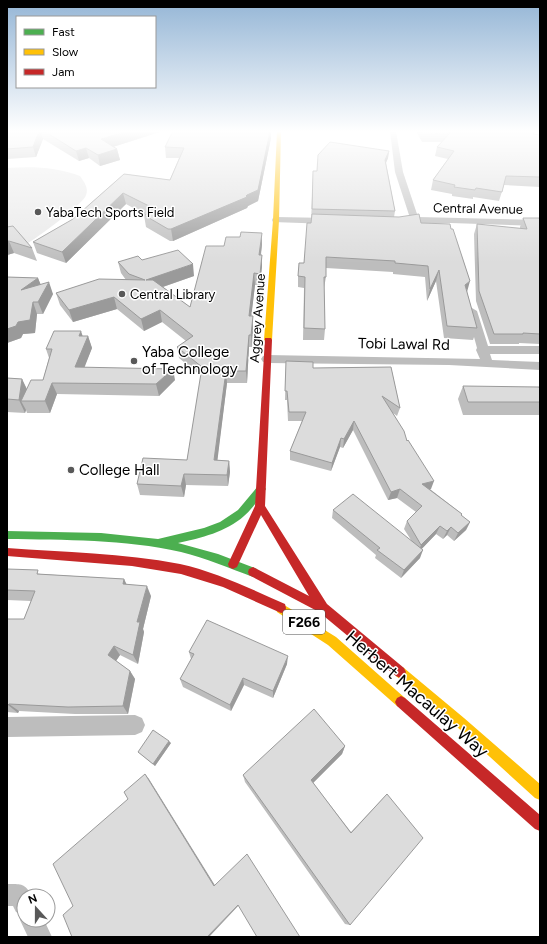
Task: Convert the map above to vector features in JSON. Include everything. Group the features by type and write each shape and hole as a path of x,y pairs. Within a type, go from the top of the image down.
{"main road":[{"name":"Aggrey Avenue","path":"260,506 277,175"},
{"path":"157,543 195,534 223,523 238,515 261,489"},
{"path":"233,564 260,506"},
{"path":"260,506 323,608"},
{"name":"Herbert Macaulay Way","path":"7,535 83,537 157,543 200,553 262,576 323,608 460,722 540,793"},
{"name":"Herbert Macaulay Way","path":"7,552 132,561 181,569 225,583 279,606 332,641 540,824"}],"street":[{"path":"400,175 415,220"},
{"path":"276,218 338,219"},
{"name":"Central Avenue","path":"397,220 538,222"},
{"path":"538,222 540,233"},
{"path":"470,304 482,350 487,362"},
{"path":"482,350 540,350"},
{"name":"Tobi Lawal Rd","path":"267,359 487,362 540,366"},
{"path":"7,727 135,725"}],"shaded area":[{"name":"YabaTech Sports Field","path":"7,175 80,176 86,185 87,190 82,201 63,218 7,256"}],"building":[{"path":"123,175 170,180 172,175 261,175 258,190 247,195 247,197 171,229 168,229 144,215 157,210 123,193 62,252 33,242 73,219"},
{"path":"313,175 388,175 395,211 312,209"},
{"path":"437,175 540,175 540,177 506,176 502,192 476,188 475,190 454,187 455,185 433,180"},
{"path":"312,214 399,217 419,214 421,223 450,224 470,281 465,285 477,328 447,326 439,270 430,289 428,266 395,263 395,261 326,257 326,277 324,277 325,329 304,328 305,277 298,276 299,263 304,263 307,223 311,223"},
{"path":"523,218 539,218 540,220 540,334 494,334 479,291 477,224 527,229"},
{"path":"13,226 32,248 7,241 7,227"},
{"path":"241,232 262,233 259,255 262,255 260,274 254,273 249,316 253,316 251,335 249,335 246,371 226,371 214,460 229,461 227,475 184,474 181,486 137,484 143,458 187,460 202,367 177,347 193,336 160,310 141,319 114,297 69,310 56,293 99,279 145,280 129,274 118,262 138,256 142,260 178,250 193,264 146,280 153,280 190,307 206,246 224,246 226,237 240,237"},
{"path":"7,277 38,278 21,290 49,282 38,302 33,302 30,320 18,322 16,326 7,329"},
{"path":"54,331 81,331 79,336 88,336 75,367 173,369 156,384 52,383 45,401 21,401 31,380 43,380 52,349 46,349"},
{"path":"286,361 313,362 313,368 391,367 400,408 382,396 404,431 407,441 408,440 434,481 422,484 462,514 461,515 470,522 458,533 451,527 447,531 440,526 421,545 407,521 422,506 400,489 391,492 354,421 344,439 341,438 332,463 290,451 306,412 289,412 287,391 285,391"},
{"path":"7,378 22,379 19,400 7,399"},
{"path":"463,386 539,387 540,402 468,402"},
{"path":"353,494 423,550 404,570 377,550 380,548 333,510"},
{"path":"7,569 38,570 37,574 124,579 123,584 147,586 137,622 140,622 133,655 114,646 108,655 130,671 123,706 68,707 7,705 7,619 24,619 35,591 7,590"},
{"path":"207,620 288,656 273,691 243,678 230,705 180,679 194,654 189,652"},
{"path":"314,709 345,746 311,780 351,833 387,794 423,838 350,925 243,775"},
{"path":"153,730 169,741 153,764 138,752"},
{"path":"145,774 214,886 247,854 300,937 257,937 238,905 207,937 72,937 63,915 73,906 53,864 128,799 124,792"}],"traffic: fast":[{"path":"162,542 204,532 224,525 241,513 261,489"},
{"path":"7,535 101,538 156,543 206,554 253,572"}],"traffic: slow":[{"path":"268,340 278,175"},
{"path":"281,608 332,641 401,702"},
{"path":"400,672 460,722 540,793"}],"traffic: jam":[{"path":"233,564 260,506 268,340"},
{"path":"260,506 323,608"},
{"path":"7,552 132,561 181,569 225,583 281,608"},
{"path":"253,572 323,608 400,672"},
{"path":"401,702 540,824"}],"place":[{"name":"YabaTech Sports Field","path":"38,212"},
{"name":"Central Library","path":"122,294"},
{"name":"Yaba College of Technology","path":"134,361"},
{"name":"College Hall","path":"71,470"}]}
